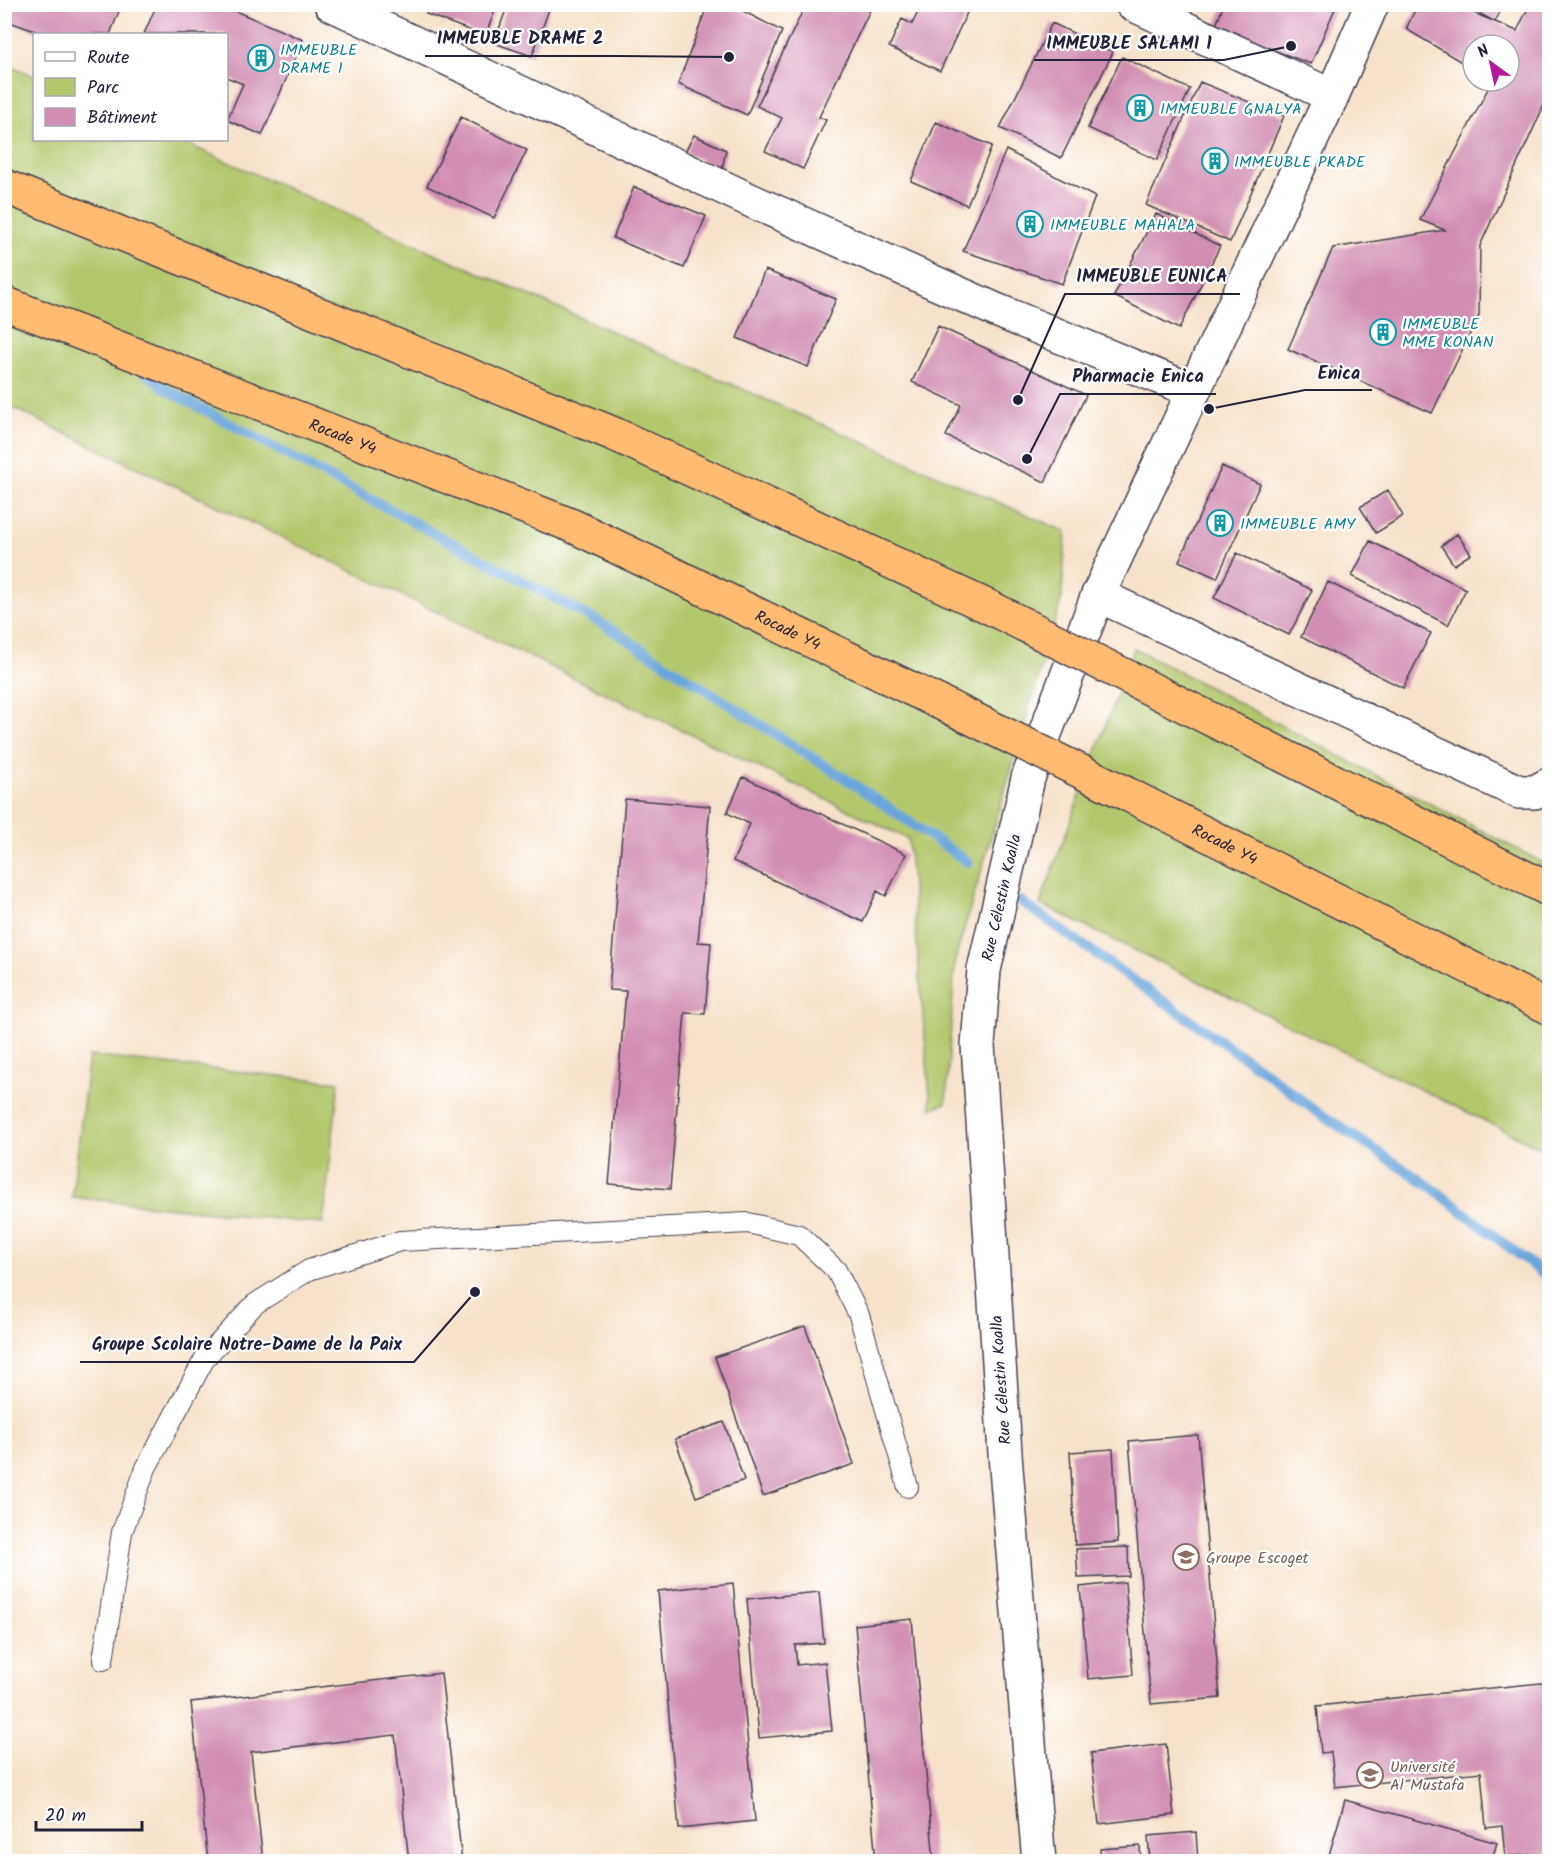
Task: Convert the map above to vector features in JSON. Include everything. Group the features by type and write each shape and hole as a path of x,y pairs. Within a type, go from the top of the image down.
{"highway":[{"path":"4,186 614,434 991,608 1550,890"},
{"name":"Rocade Y4","path":"4,303 573,526 1127,794 1550,1008"}],"street":[{"path":"331,4 754,202 996,310 1192,391"},
{"path":"1132,4 1332,96"},
{"name":"Rue Célestin Koalla","path":"1039,1862 1006,1468 978,1045 984,970 1028,778 1098,595 1332,96 1372,4"},
{"path":"1098,595 1519,792 1535,792 1550,784"}],"lane":[{"path":"103,1660 122,1532 146,1468 205,1358 255,1304 309,1270 400,1241 748,1223 799,1235 836,1270 860,1315 908,1487"}],"green space":[{"path":"4,63 33,76 33,141 180,141 1066,532 1062,597 955,960 946,1103 931,1109 908,839 5,404"},
{"path":"1134,648 1549,866 1549,1152 1040,904"},
{"path":"89,1056 339,1082 323,1224 72,1197"}],"building":[{"path":"4,4 122,4 110,33 40,33 4,20"},
{"name":"IMMEUBLE DRAME 1","path":"157,4 219,4 303,40 262,135 228,120 243,84 228,78 228,33 144,33"},
{"path":"429,4 486,4 496,8 485,36 426,14"},
{"path":"508,4 551,4 532,56 494,43"},
{"path":"708,4 729,4 782,31 747,115 678,84"},
{"path":"806,4 859,4 870,10 819,117 826,120 803,169 765,151 782,118 757,106"},
{"path":"922,4 971,4 940,71 889,47 902,19 912,24"},
{"path":"1224,4 1337,4 1311,64 1215,28"},
{"path":"1418,4 1452,4 1517,31 1530,4 1550,4 1550,92 1480,246 1479,315 1432,413 1288,349 1333,248 1445,230 1420,220 1486,93 1521,93 1521,33 1461,33 1461,62 1406,29"},
{"path":"1463,4 1504,4 1495,22"},
{"path":"1052,23 1113,52 1061,158 1000,128"},
{"name":"IMMEUBLE GNALYA","path":"1122,57 1190,89 1157,160 1088,128"},
{"name":"IMMEUBLE PKADE","path":"1200,82 1284,116 1230,242 1146,205"},
{"path":"461,117 527,150 494,218 427,186"},
{"path":"936,122 992,146 967,205 911,181"},
{"path":"694,135 726,150 722,170 685,152"},
{"name":"IMMEUBLE MAHALA","path":"1006,150 1095,197 1062,284 963,251"},
{"path":"634,187 706,216 684,268 613,238"},
{"path":"1156,214 1220,246 1179,329 1114,296"},
{"path":"765,270 836,299 808,367 737,338"},
{"path":"938,326 1086,395 1045,482 946,436 961,405 912,382"},
{"name":"IMMEUBLE AMY","path":"1222,466 1260,484 1217,578 1179,561"},
{"path":"1388,490 1403,516 1376,533 1360,507"},
{"path":"1457,534 1471,554 1454,565 1441,546"},
{"path":"1370,541 1466,589 1448,625 1352,576"},
{"path":"1237,553 1312,590 1289,635 1214,598"},
{"path":"1328,582 1431,633 1403,688 1301,637"},
{"path":"743,777 906,854 886,896 877,891 863,922 733,861 750,824 727,813"},
{"path":"625,799 710,806 698,942 711,943 705,1014 685,1013 670,1189 609,1184 626,991 609,990"},
{"path":"805,1326 854,1464 763,1496 715,1357"},
{"path":"724,1422 744,1480 696,1497 675,1439"},
{"path":"1198,1435 1220,1698 1151,1704 1129,1441"},
{"path":"1113,1449 1118,1542 1075,1545 1070,1452"},
{"path":"1128,1547 1129,1576 1078,1578 1076,1549"},
{"path":"1125,1582 1133,1675 1088,1679 1080,1587"},
{"path":"733,1583 755,1821 679,1829 658,1591"},
{"path":"819,1592 824,1643 795,1645 797,1665 825,1662 832,1731 759,1738 747,1599"},
{"path":"912,1619 934,1862 876,1862 855,1625"},
{"path":"441,1673 462,1862 409,1862 395,1735 251,1752 263,1862 208,1862 191,1702"},
{"path":"1550,1682 1550,1853 1505,1857 1502,1826 1486,1828 1481,1772 1335,1787 1331,1752 1321,1753 1317,1706"},
{"path":"1166,1744 1174,1815 1099,1824 1091,1753"},
{"path":"1345,1800 1497,1843 1491,1862 1327,1862"},
{"path":"1196,1832 1198,1862 1150,1862 1148,1836"},
{"path":"1140,1846 1141,1862 1101,1862 1100,1849"}],"waterway":[{"path":"142,370 167,390 601,623 849,781 968,862"},
{"path":"1020,901 1265,1072 1316,1111 1431,1187 1550,1279"}],"place":[{"name":"IMMEUBLE SALAMI 1","path":"1291,46"},
{"name":"IMMEUBLE DRAME 2","path":"729,57"},
{"name":"IMMEUBLE DRAME 1","path":"261,58"},
{"name":"IMMEUBLE GNALYA","path":"1140,108"},
{"name":"IMMEUBLE PKADE","path":"1215,161"},
{"name":"IMMEUBLE MAHALA","path":"1030,224"},
{"name":"IMMEUBLE MME KONAN","path":"1383,332"},
{"name":"IMMEUBLE EUNICA","path":"1018,400"},
{"name":"Enica","path":"1209,409"},
{"name":"Pharmacie Enica","path":"1027,459"},
{"name":"IMMEUBLE AMY","path":"1220,523"},
{"name":"Groupe Scolaire Notre-Dame de la Paix","path":"475,1292"},
{"name":"Groupe Escoget","path":"1186,1557"},
{"name":"Université Al Mustafa","path":"1370,1775"}]}
